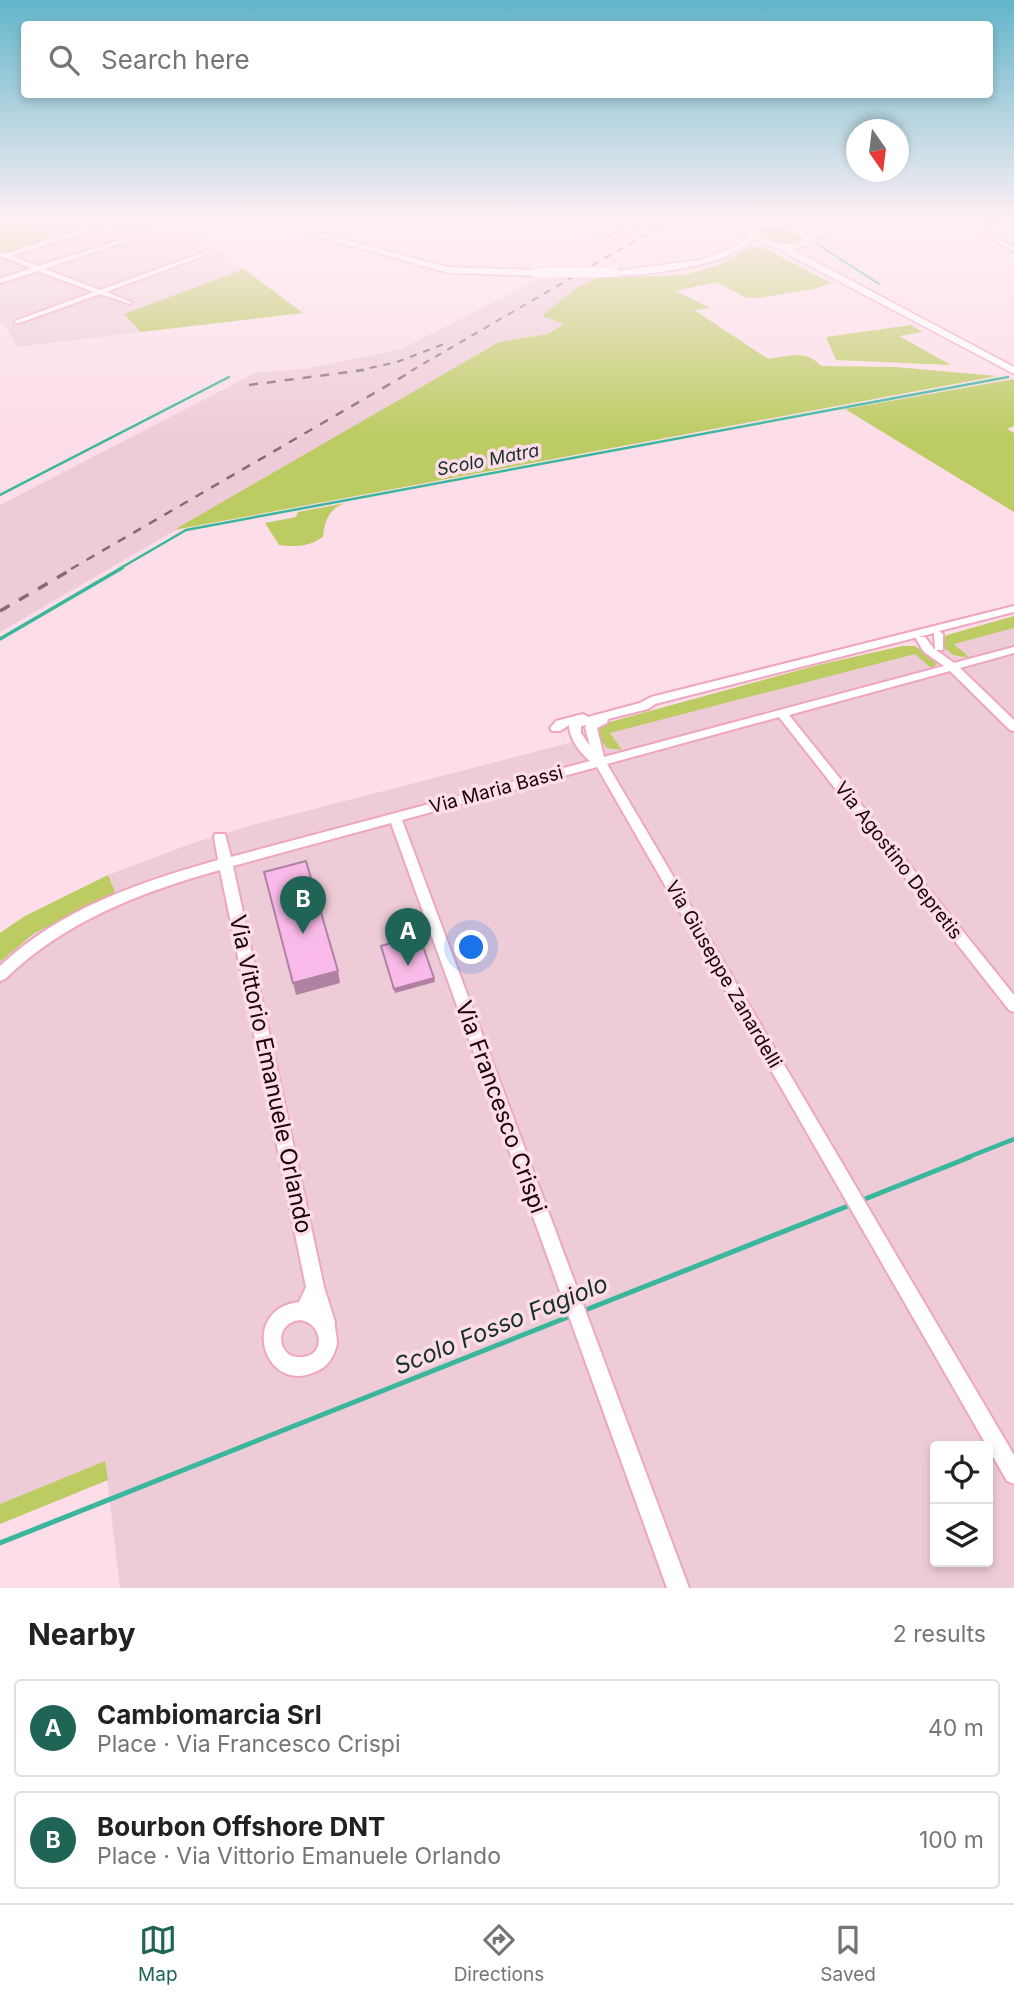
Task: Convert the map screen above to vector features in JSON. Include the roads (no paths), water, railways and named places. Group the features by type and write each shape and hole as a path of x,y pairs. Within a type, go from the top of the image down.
{"main road":[{"path":"864,292 1014,371"}],"street":[{"path":"99,292 129,303"},
{"path":"18,322 99,292"},
{"path":"575,733 575,724 644,706 651,701 980,617 1014,611"},
{"path":"796,665 858,655 1014,611"},
{"path":"921,639 920,635 980,617"},
{"path":"934,649 938,634"},
{"path":"849,650 913,637 921,639 1014,727"},
{"path":"906,642 934,649"},
{"name":"Via Maria Bassi","path":"0,975 46,935 85,913 162,881 226,861 599,761 783,715 1014,650"},
{"path":"599,761 591,734 594,724 668,703 705,688"},
{"name":"Via Giuseppe Zanardelli","path":"651,701 560,723 556,728 575,733 588,753 599,761 867,1221"},
{"name":"Via Agostino Depretis","path":"783,715 1014,1006"},
{"name":"Via Francesco Crispi","path":"395,817 678,1588"},
{"path":"220,837 226,861"},
{"name":"Via Vittorio Emanuele Orlando","path":"226,861 315,1287 326,1326"},
{"path":"867,1221 1014,1474"},
{"path":"305,1310 315,1287"},
{"path":"305,1310 318,1314 326,1326 327,1344 316,1360 299,1368 282,1363 273,1349 275,1330 288,1315 305,1310"}],"waterway":[{"path":"0,495 229,377"},
{"name":"Scolo Matra","path":"119,569 186,530 1008,377"},
{"name":"Scolo Matra","path":"0,639 122,568"},
{"name":"Scolo Fosso Fagiolo","path":"966,1158 1014,1139"},
{"name":"Scolo Fosso Fagiolo","path":"860,1201 970,1157"},
{"name":"Scolo Fosso Fagiolo","path":"583,1311 853,1204"},
{"name":"Scolo Fosso Fagiolo","path":"0,1543 573,1315"}],"railway":[{"path":"411,371 547,292"},
{"path":"356,371 397,362 444,344"},
{"path":"249,385 364,370"},
{"path":"71,569 414,370"},
{"path":"0,611 74,568"}],"place":[{"name":"Bourbon Offshore DNT","path":"303,934"},
{"name":"Cambiomarcia Srl","path":"408,966"}]}
